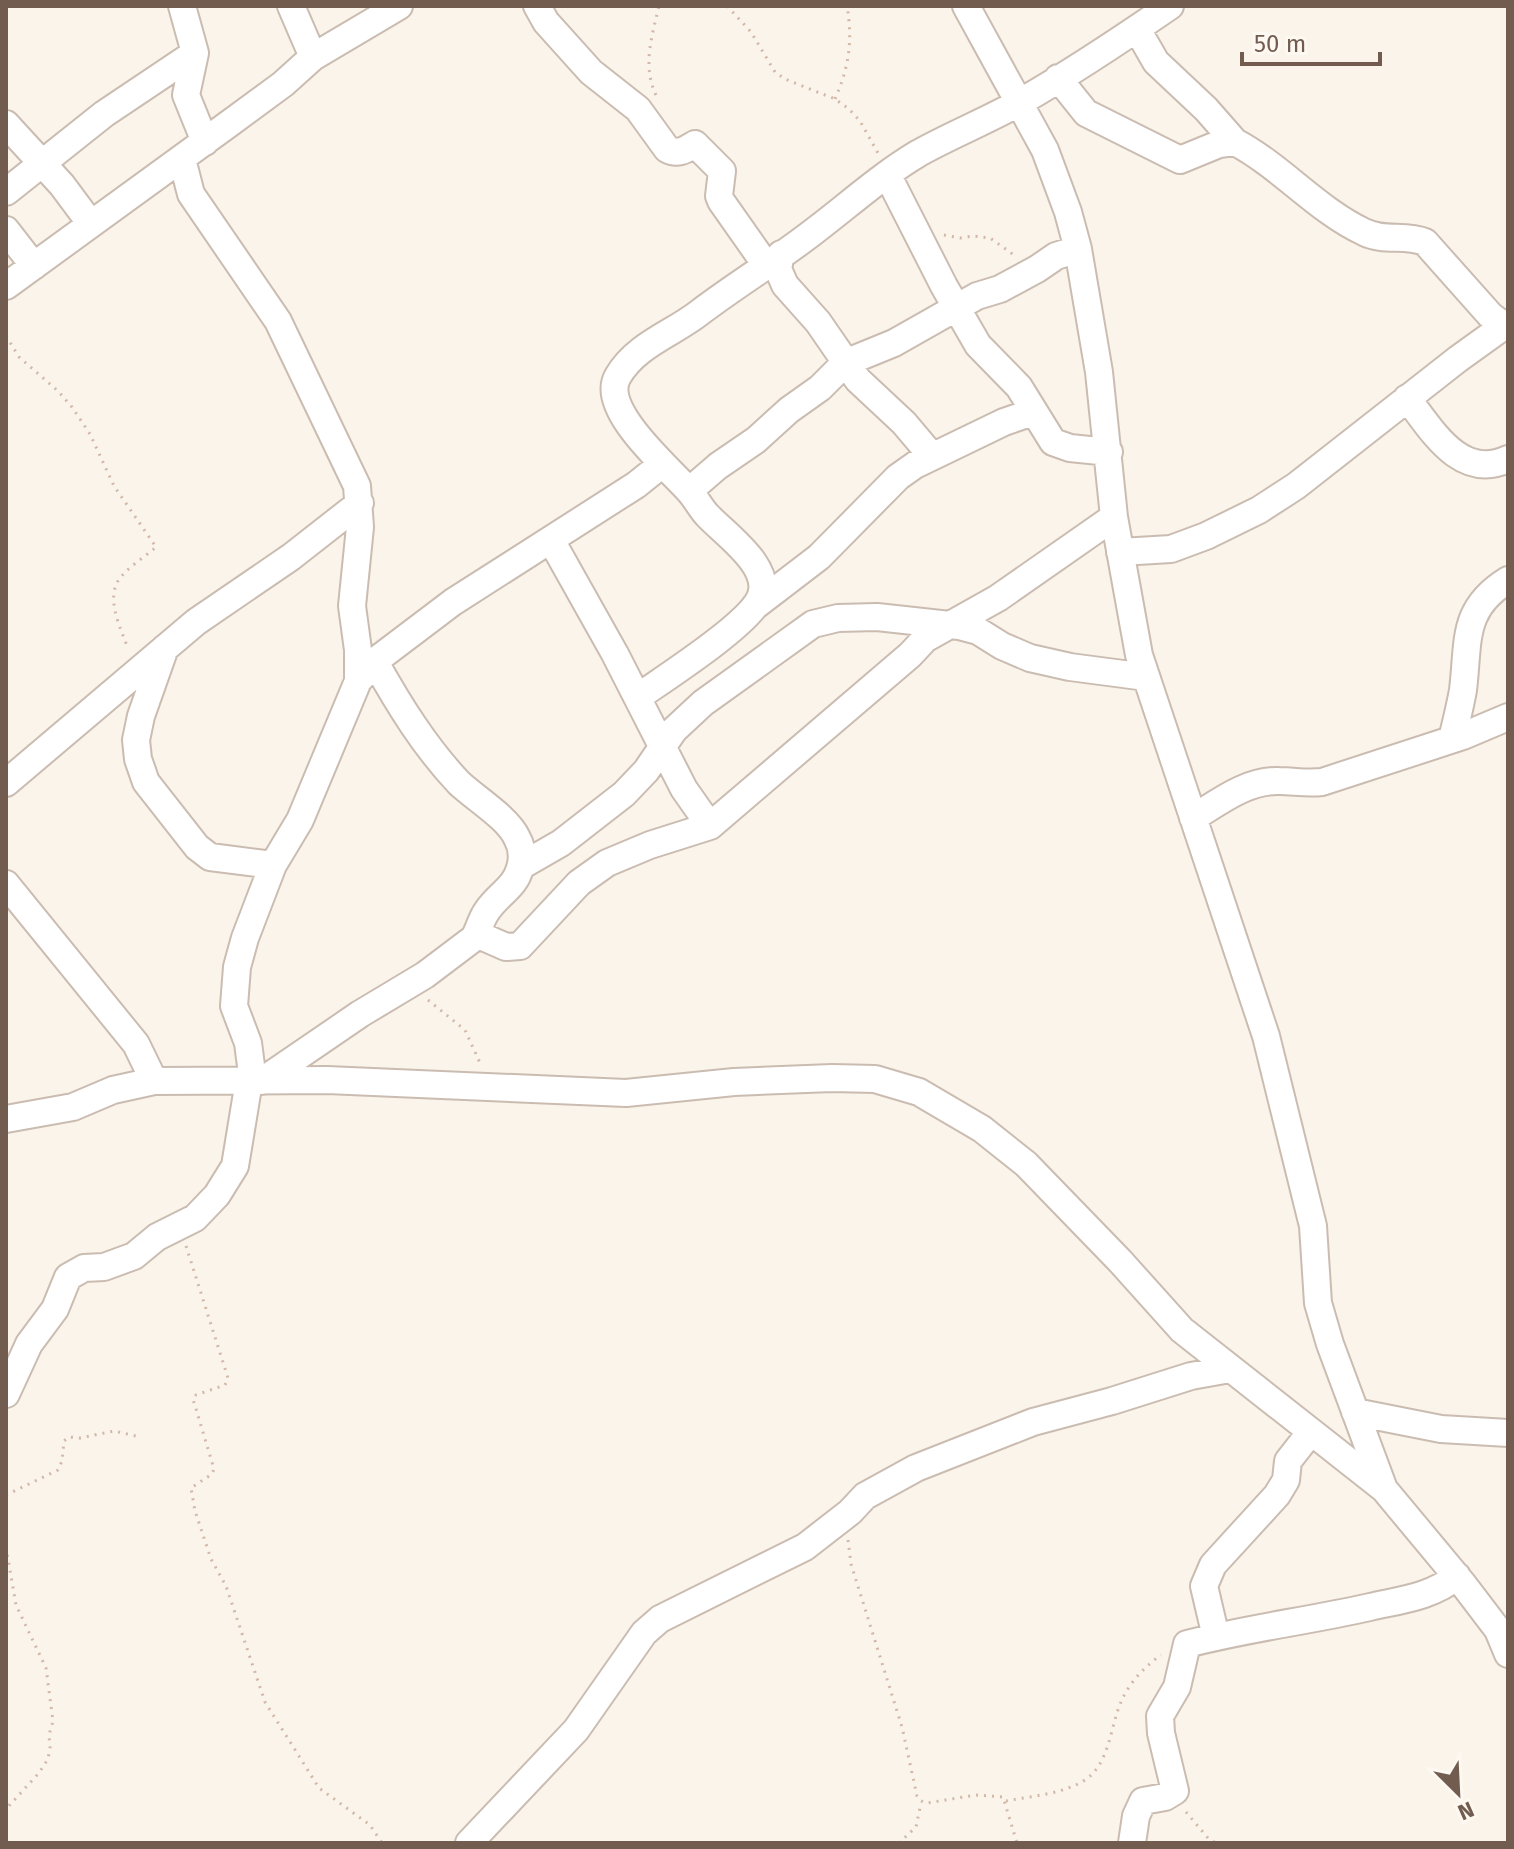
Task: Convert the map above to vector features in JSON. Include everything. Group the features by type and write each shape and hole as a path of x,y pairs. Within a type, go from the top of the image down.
{"street":[{"path":"182,6 195,53 186,95 205,142"},
{"path":"291,6 313,57"},
{"path":"6,286 283,84 313,57 399,6"},
{"path":"537,6 546,22 591,72 638,109 667,149 674,153 681,152 695,144 722,171 721,201 777,265 781,279 818,322 871,395 904,423 931,455"},
{"path":"966,6 1045,150 1068,212 1078,249 1099,372 1114,517 1139,655 1266,1036 1313,1226 1318,1303 1384,1489"},
{"path":"755,606 761,598 761,575 689,491 661,465 618,407 614,398 617,377 643,348 684,324 887,174 921,152 1021,102 1170,6"},
{"path":"1120,552 1171,549 1259,510 1296,486 1506,324 1490,315 1425,242 1417,239 1382,239 1349,225 1280,170 1235,142 1206,109 1156,62 1137,29"},
{"path":"6,192 104,114 195,53"},
{"path":"1058,78 1086,113 1180,160 1219,144 1235,142"},
{"path":"6,124 43,163 91,224"},
{"path":"182,159 191,194 278,321 349,465 360,503 352,606 358,650 367,671 459,782 510,827 522,850 521,866 510,889 487,910 474,938 409,984 255,1081"},
{"path":"887,174 978,345 991,361 1010,376 1053,442 1061,447 1109,452"},
{"path":"6,230 34,266"},
{"path":"689,491 820,388 845,363 894,343 957,307 1027,275 1056,256 1078,249"},
{"path":"1407,398 1438,438 1466,462 1488,465 1508,459"},
{"path":"638,697 724,636 755,606 819,557 898,477 931,455 1033,412"},
{"path":"6,1394 29,1344 55,1309 68,1277 84,1268 104,1267 134,1256 157,1237 180,1226 207,1208 235,1166 255,1081 248,1043 234,1006 235,983 245,938 273,865 300,820 367,671 453,602 636,485 661,465"},
{"path":"6,783 196,622 291,557 360,503"},
{"path":"474,938 489,938 513,948 520,946 579,883 607,863 650,845 710,826 925,639 998,598 1114,517"},
{"path":"551,540 638,697 684,789 710,826"},
{"path":"1452,739 1463,688 1467,629 1491,590 1508,580"},
{"path":"521,866 561,843 624,794 646,771 674,730 703,703 813,624 838,618 877,617 952,626 978,631 1030,658 1070,667 1146,677"},
{"path":"165,648 141,716 136,740 138,759 146,782 197,847 210,857 273,865"},
{"path":"1193,818 1226,797 1263,782 1322,782 1508,717"},
{"path":"6,884 136,1044 154,1081"},
{"path":"6,1119 73,1107 113,1090 154,1081 327,1080 626,1093 734,1082 832,1078 875,1079 919,1092 982,1129 1026,1164 1182,1330 1384,1489 1498,1630 1508,1654"},
{"path":"469,1843 576,1730 644,1633 660,1619 805,1547 885,1482 993,1436 1191,1376 1230,1369"},
{"path":"1359,1423 1508,1433"},
{"path":"1335,1453 1359,1442 1359,1423"},
{"path":"1216,1637 1204,1586 1213,1565 1277,1495 1286,1480 1288,1461 1310,1433"},
{"path":"1132,1843 1136,1816 1143,1801 1172,1795 1175,1791 1160,1716 1177,1687 1187,1644 1324,1619 1396,1602 1436,1591 1457,1576"}],"path":[{"path":"659,6 648,61 649,81 660,103"},
{"path":"727,6 751,32 775,72 835,99 860,121 887,174"},
{"path":"835,99 844,79 852,40 847,6"},
{"path":"913,227 960,238 990,238 1019,259 1027,275"},
{"path":"6,336 19,357 72,407 90,434 114,486 156,547 117,582 117,620 135,672"},
{"path":"409,984 465,1030 489,1085"},
{"path":"180,1226 228,1378 225,1385 196,1395 193,1399 214,1469 212,1474 191,1488 195,1511 211,1559 226,1586 265,1702 319,1788 370,1825 382,1843"},
{"path":"6,1495 58,1470 64,1441 69,1437 80,1438 114,1431 136,1436"},
{"path":"850,1512 848,1544 851,1564 902,1727 917,1796 927,1803 991,1795 1003,1797 1017,1843"},
{"path":"6,1547 16,1605 46,1668 53,1721 48,1759 6,1809"},
{"path":"1006,1801 1069,1788 1088,1778 1106,1752 1122,1701 1134,1681 1150,1662 1167,1651 1187,1644"},
{"path":"1172,1795 1208,1838 1216,1843"},
{"path":"899,1843 916,1827 921,1801"}]}
